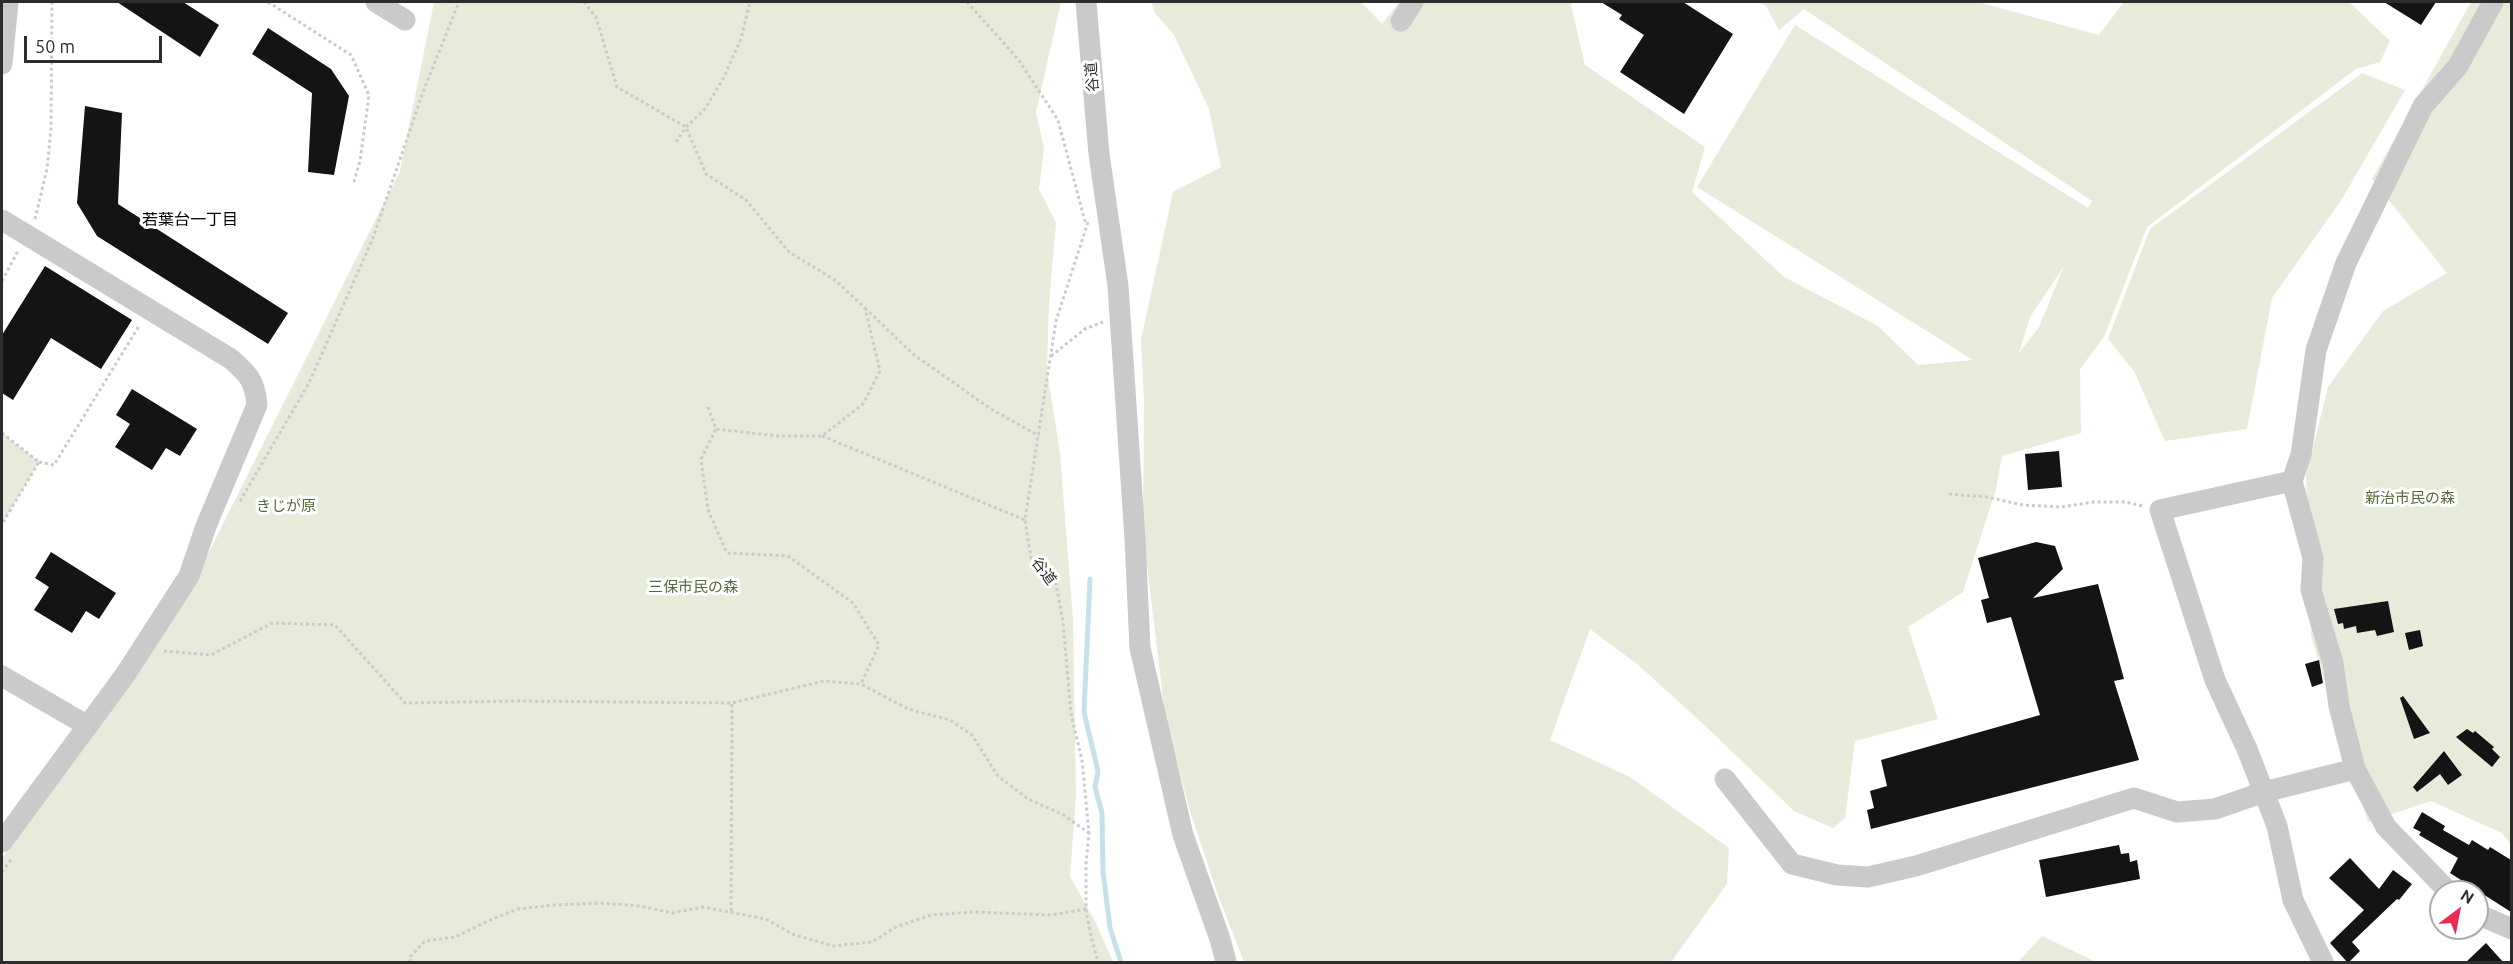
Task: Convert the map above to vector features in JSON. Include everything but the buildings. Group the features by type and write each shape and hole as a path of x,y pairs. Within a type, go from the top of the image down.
{"street":[{"path":"2,64 8,2"},
{"path":"376,2 405,20"},
{"name":"谷道","path":"1086,2 1099,154 1121,316 1140,648 1183,834 1220,939 1226,963"},
{"path":"1401,21 1413,2"},
{"path":"2437,880 2386,827 2355,769 2339,706 2333,663 2311,590 2313,558 2292,481 2301,455 2316,350 2346,263 2423,106 2458,66 2493,2"},
{"path":"2,220 231,359 245,372 255,386 257,405 206,526 189,576 125,675 2,842"},
{"path":"2292,481 2160,510 2215,680 2277,826 2293,900 2323,963"},
{"path":"2,676 88,726"},
{"path":"1725,778 1792,864 1837,875 1868,876 1916,866 2134,798 2178,812 2215,809 2264,792 2355,769"},
{"path":"2489,919 2511,929"}],"path":[{"path":"37,215 47,169 51,129 52,2"},
{"path":"268,2 351,55 369,95 360,161 353,185"},
{"path":"584,2 596,17 617,87 686,127 705,174 746,200 789,252 835,280 913,354 991,409 1039,436"},
{"path":"676,142 686,127 705,110 723,79 741,39 750,2"},
{"path":"968,2 1018,59 1058,120 1086,226"},
{"name":"谷道","path":"1091,217 1086,226 1071,281 1056,321 1025,520 1031,558 1056,584 1068,662 1071,714 1082,760 1089,833 1086,909 1089,932 1098,963"},
{"path":"2,270 7,273"},
{"path":"2,433 39,462 54,465 150,308"},
{"path":"822,436 863,404 880,371 865,308"},
{"path":"1050,357 1085,329 1121,316"},
{"path":"708,407 716,429 700,459 708,510 727,553 788,556 853,603 879,645 861,684"},
{"path":"716,429 778,436 822,436 1025,520"},
{"path":"2,524 39,462"},
{"path":"1948,494 1987,497 2023,505 2061,507 2094,502 2125,502 2160,510"},
{"path":"164,651 211,655 272,623 335,625 405,703 520,701 732,703 824,681 861,684 908,709 950,720 972,735 998,776 1028,799 1062,814 1089,833"},
{"path":"731,911 732,703"},
{"path":"411,963 409,958 425,941 455,937 518,909 601,903 640,906 672,913 703,907 766,919 792,934 833,946 872,942 896,927 931,915 973,912 1051,915 1086,909"}],"green space":[{"name":"三保市民の森","path":"434,2 1061,2 1036,112 1044,148 1039,189 1056,223 1049,303 1047,371 1060,453 1073,620 1076,795 1070,877 1094,919 1113,962 2,962 2,858 82,751 197,576 400,171"},
{"path":"1151,2 1361,2 1382,24 1399,2 1573,2 1571,5 1585,65 1705,147 1692,192 1784,277 1878,326 1918,365 1973,360 1697,187 1795,25 2088,208 2092,201 1804,9 1779,30 1766,6 1759,2 1978,2 2099,35 2124,2 2349,2 2390,41 2380,62 2356,69 2147,227 2104,337 2080,369 2081,433 2002,456 1996,489 1963,592 1908,627 1938,719 1855,741 1845,818 1833,828 1794,811 1637,664 1590,629 1550,740 1630,777 1729,848 1727,884 1671,962 1244,962 1218,895 1189,808 1165,714 1143,533 1144,402 1141,340 1173,192 1221,167 1209,109 1174,35 1155,13","holes":["2064,266 2039,327 2019,353 2030,317"]},
{"name":"新治市民の森","path":"2471,2 2511,2 2511,844 2502,833 2431,801 2368,822 2311,636 2306,476 2328,387 2383,311 2447,273 2372,179"},
{"path":"2362,73 2405,90 2342,199 2272,298 2247,429 2165,441 2134,371 2108,339 2150,229"},
{"path":"2,433 39,462 2,524"},
{"path":"2042,936 2096,962 2018,962"}],"waterway":[{"path":"1090,579 1084,712 1098,771 1095,787 1102,813 1103,872 1110,928 1121,962"}],"district":[{"name":"若葉台一丁目","path":"190,220"}],"park label":[{"name":"きじが原","path":"286,506"}]}
